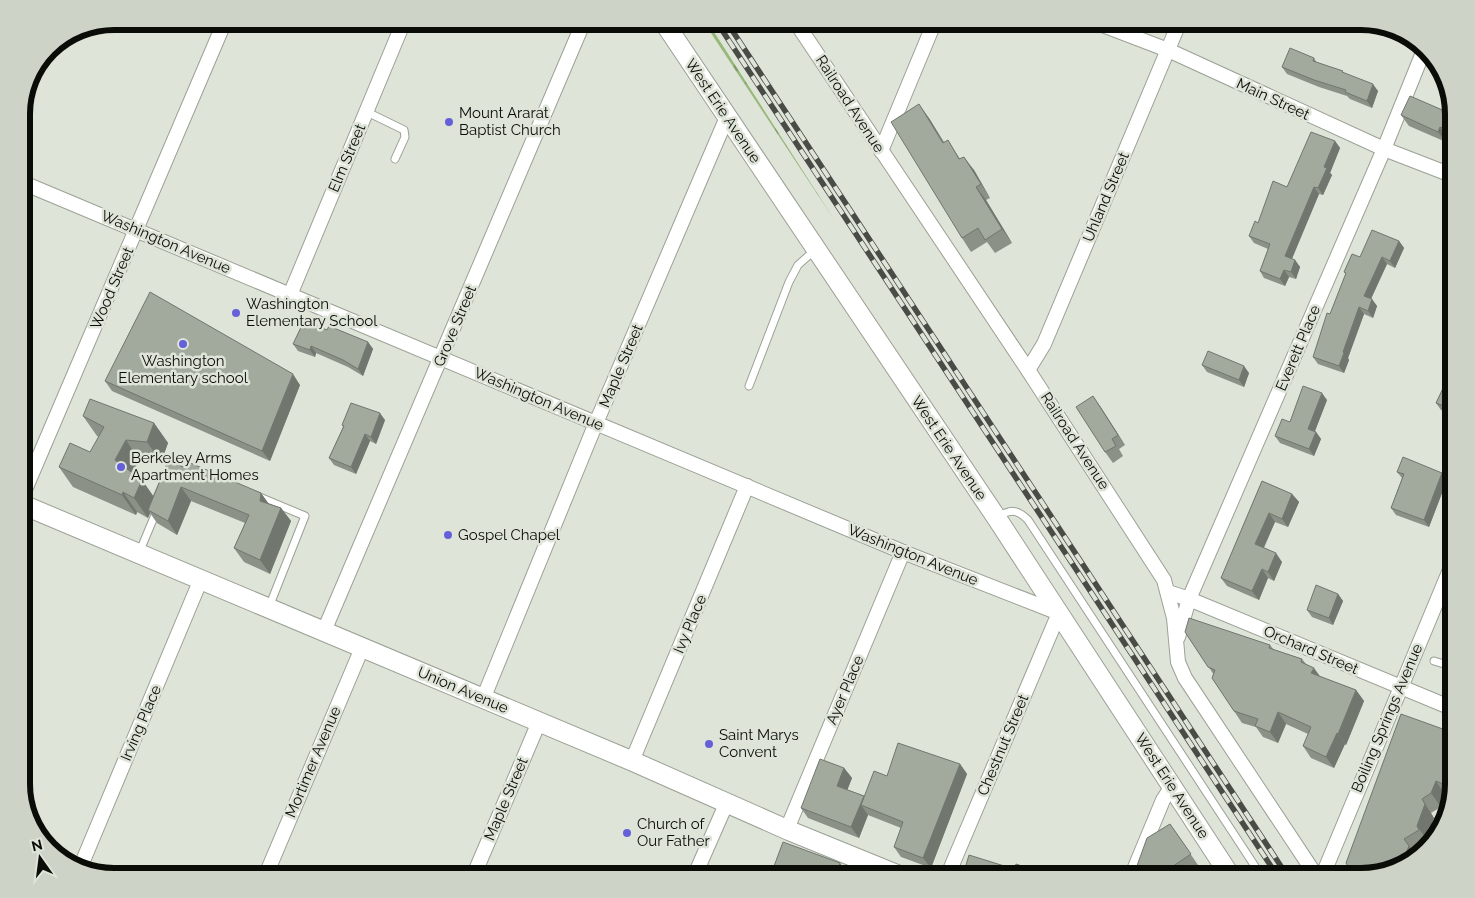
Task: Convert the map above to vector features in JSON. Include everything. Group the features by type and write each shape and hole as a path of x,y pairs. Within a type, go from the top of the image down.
{"street":[{"name":"Wood Street","path":"30,478 221,30"},
{"name":"Elm Street","path":"290,295 400,30"},
{"name":"Grove Street","path":"324,631 580,30"},
{"name":"West Erie Avenue","path":"669,30 996,517 1225,868"},
{"name":"Railroad Avenue","path":"801,30 1028,370 1164,580 1174,618 1178,662 1185,678 1311,868"},
{"path":"881,151 931,30"},
{"name":"Main Street","path":"1116,30 1168,50 1384,149 1445,173"},
{"name":"Uhland Street","path":"1028,370 1044,344 1176,30"},
{"name":"Everett Place","path":"1176,647 1189,599 1384,149 1421,56"},
{"name":"Maple Street","path":"484,698 596,423 727,118"},
{"name":"Washington Avenue","path":"30,186 903,552 1059,613"},
{"name":"Ivy Place","path":"632,761 747,486"},
{"name":"Union Avenue","path":"30,508 632,761 727,802 788,833 879,868"},
{"name":"Ayer Place","path":"788,833 903,552"},
{"name":"Irving Place","path":"82,862 201,580"},
{"name":"Boiling Springs Avenue","path":"1326,868 1445,581"},
{"name":"Orchard Street","path":"1168,592 1445,706"},
{"name":"Chestnut Street","path":"951,868 1059,613"},
{"name":"Mortimer Avenue","path":"269,868 362,648"},
{"name":"Maple Street","path":"477,868 539,722"},
{"path":"1134,868 1163,800 1172,786"},
{"path":"698,868 727,802"}],"lane":[{"path":"367,112 404,130 405,137 396,159"},
{"path":"749,386 789,282 798,265 815,249"},
{"path":"252,494 305,516 268,608"},
{"path":"139,553 161,500"},
{"path":"996,517 1011,511 1020,513 1028,520 1256,868"},
{"path":"1434,660 1445,664"}],"green space":[{"path":"709,30 713,30 835,221"}],"building":[{"path":"1290,48 1314,58 1313,61 1373,84 1367,101 1345,92 1346,90 1282,67"},
{"path":"1410,96 1445,111 1445,129 1440,127 1438,132 1401,115"},
{"path":"919,104 943,143 948,140 959,159 964,157 981,184 976,187 1002,229 985,240 978,228 962,238 891,122"},
{"path":"1311,132 1335,141 1324,167 1327,168 1318,188 1314,187 1285,256 1295,260 1291,272 1284,270 1280,279 1260,271 1270,244 1249,236 1255,221 1258,223 1273,181 1287,187"},
{"path":"1372,230 1399,241 1390,261 1382,257 1364,296 1372,299 1368,311 1359,307 1339,366 1313,357 1327,313 1330,314 1352,254 1360,257"},
{"name":"Washington Elementary school","path":"150,292 293,374 262,451 105,381"},
{"path":"304,321 327,330 329,326 368,342 358,369 311,346 310,350 293,344"},
{"path":"1208,351 1244,366 1239,380 1202,365"},
{"path":"1445,384 1445,406 1436,403"},
{"path":"1303,386 1322,393 1308,429 1316,432 1309,449 1275,436 1282,419 1290,422"},
{"path":"1093,396 1118,435 1112,439 1116,446 1105,452 1076,407"},
{"path":"90,399 154,423 147,442 126,440 115,460 142,480 134,498 123,492 122,495 59,467 70,443 90,452 104,427 83,416"},
{"path":"351,403 380,413 371,437 365,434 351,467 329,458 344,426 342,425"},
{"path":"1403,457 1442,473 1424,520 1391,508 1404,474 1397,472"},
{"path":"168,461 183,467 188,462 261,493 260,501 281,508 260,560 234,548 249,515 181,487 168,521 148,510"},
{"path":"1262,481 1292,494 1282,519 1269,513 1255,544 1276,553 1268,572 1262,569 1252,591 1221,578"},
{"path":"1316,585 1338,594 1329,618 1307,610"},
{"path":"1189,618 1270,645 1269,648 1302,659 1301,662 1314,668 1311,673 1356,690 1338,734 1326,757 1303,746 1311,727 1278,712 1270,732 1255,726 1258,719 1234,711 1212,678 1215,670 1208,667 1185,632"},
{"path":"1401,714 1445,730 1445,785 1436,781 1431,793 1422,799 1425,804 1417,826 1419,830 1404,839 1409,846 1405,856 1393,862 1372,867 1349,868 1346,863"},
{"path":"898,743 960,764 923,858 894,847 903,822 861,805 874,771 887,776"},
{"path":"820,759 844,768 837,786 864,796 851,827 801,808"},
{"path":"1170,824 1191,854 1170,868 1136,868 1147,838"},
{"path":"783,842 840,863 838,868 773,868"},
{"path":"969,855 1011,868 965,868"},
{"path":"1016,864 1028,868 1014,868"}],"railway":[{"path":"722,30 1272,868"},
{"path":"732,30 1282,868"}],"place":[{"name":"Mount Ararat Baptist Church","path":"449,122"},
{"name":"Washington Elementary School","path":"236,313"},
{"name":"Washington Elementary school","path":"183,344"},
{"name":"Berkeley Arms Apartment Homes","path":"121,467"},
{"name":"Gospel Chapel","path":"448,535"},
{"name":"Saint Marys Convent","path":"709,744"},
{"name":"Church of Our Father","path":"627,833"}]}
